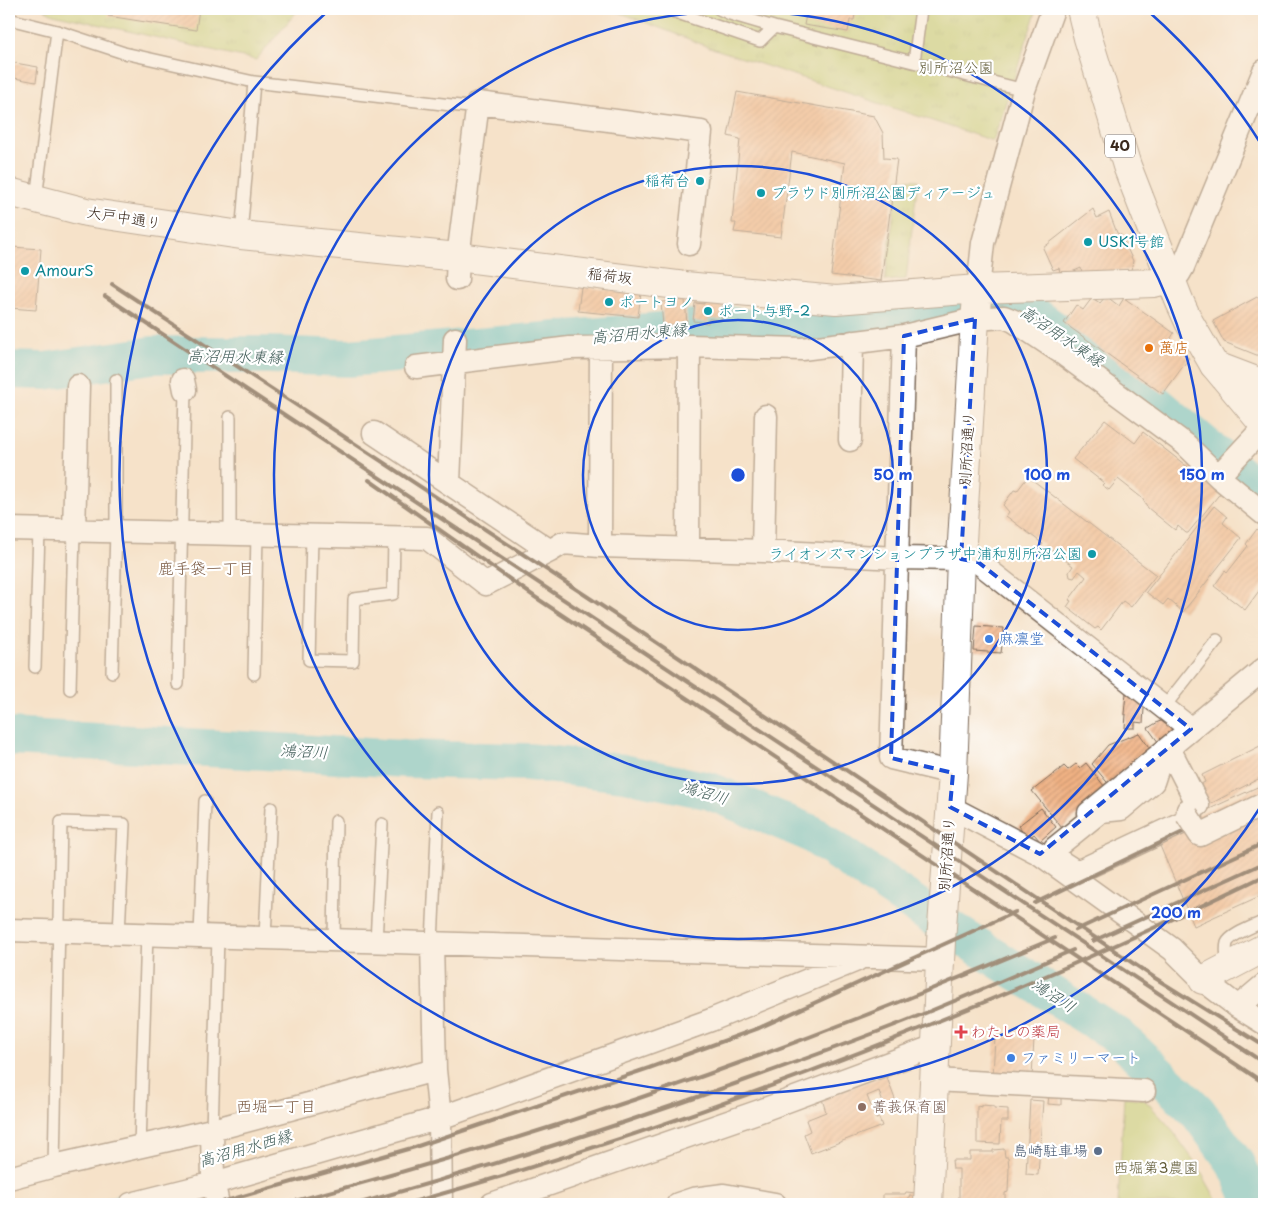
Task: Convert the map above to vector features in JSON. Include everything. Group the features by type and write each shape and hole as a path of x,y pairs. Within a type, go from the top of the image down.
{"street":[{"name":"別所沼通り","path":"941,948 953,773 961,559 976,305 983,243 1024,90 1053,9"},
{"name":"40","path":"1081,9 1126,166 1170,279 1190,322 1214,365 1264,426"},
{"path":"1170,279 1179,274 1183,267 1264,72"},
{"path":"458,268 478,103 701,132 689,244"},
{"name":"大戸中通り","path":"9,192 86,212 241,236"},
{"name":"稲荷坂","path":"241,236 458,268 836,300 976,305 1154,283 1170,279"},
{"path":"416,367 454,353 601,347 689,346 802,349 904,336 976,305 1021,326 1059,351 1181,441 1227,467 1264,514"},
{"path":"904,336 891,758 953,773"},
{"path":"850,440 852,342"},
{"path":"688,548 689,346"},
{"path":"600,546 601,347"},
{"path":"449,483 454,353"},
{"path":"1214,365 1264,384"},
{"path":"74,531 78,386"},
{"path":"763,551 766,416"},
{"path":"1227,467 1264,426"},
{"path":"374,432 550,551"},
{"path":"9,529 427,538 486,584 563,543 897,558 961,559 978,562 1165,706 1191,729"},
{"path":"1040,854 1264,669"},
{"path":"1173,756 1198,806 1188,810 1192,818 1077,872 1055,858 1056,848 1101,811 1122,809 1153,782 1158,767 1173,756"},
{"path":"1187,815 1200,834 1264,804"},
{"path":"950,807 1040,854 1172,949 1203,980 1238,1007 1264,1023"},
{"path":"9,930 865,956 941,948 928,1204"},
{"path":"432,943 436,1070 440,1118 441,1204"},
{"path":"1203,980 1264,948"},
{"path":"131,1204 440,1118 711,1020 865,956"},
{"path":"1238,1007 1264,985"},
{"path":"492,1204 760,1111 935,1046"},
{"path":"9,1178 212,1130 436,1070"},
{"path":"934,1080 1144,1091"},
{"path":"212,1130 214,1182"},
{"path":"686,1202 724,1195 775,1204"}],"lane":[{"path":"666,9 760,41 774,27"},
{"path":"719,9 774,27 1024,90"},
{"path":"914,62 921,9"},
{"path":"9,19 57,31 124,53 254,82 477,108"},
{"path":"36,199 57,31"},
{"path":"241,236 254,82"},
{"path":"112,672 116,531 116,380"},
{"path":"178,684 184,385"},
{"path":"230,417 230,534"},
{"path":"35,667 39,530"},
{"path":"70,689 74,531"},
{"path":"254,674 257,534"},
{"path":"312,536 308,660 353,661 354,599 393,594 394,537"},
{"path":"1165,706 1217,640"},
{"path":"205,801 212,1130"},
{"path":"265,938 271,808"},
{"path":"432,943 438,812"},
{"path":"334,940 336,820"},
{"path":"54,1166 61,822 124,824 119,934"},
{"path":"376,942 382,824"},
{"path":"1228,967 1226,948 1228,941 1234,935 1264,921"},
{"path":"140,1146 148,934"}],"highlighted area":[{"path":"975,319 961,559 978,562 1191,729 1040,854 950,807 953,773 891,758 904,336"}],"green space":[{"path":"44,9 299,9 256,60 53,14"},
{"name":"別所沼公園","path":"611,9 1037,9 993,141 709,47"},
{"path":"898,179 918,180 906,279 885,281"},
{"name":"西堀第3農園","path":"1124,1097 1144,1099 1169,1126 1197,1165 1219,1204 1118,1204"}],"building":[{"path":"109,9 199,9 196,30 108,16"},
{"path":"802,9 856,9 854,20 850,20 848,32 804,25 806,15 801,14"},
{"path":"9,21 14,21 10,55 9,55"},
{"path":"9,62 38,67 36,82 9,77"},
{"name":"プラウド別所沼公園ディアージュ","path":"737,92 874,116 883,133 884,158 897,159 881,281 831,275 845,163 792,152 781,237 734,232 736,223 732,223 740,139 728,136"},
{"name":"USK1号館","path":"1093,209 1097,218 1109,212 1117,233 1121,235 1133,261 1131,270 1082,273 1081,268 1072,272 1060,272 1059,268 1053,270 1043,248"},
{"name":"AmourS","path":"12,247 41,249 36,310 9,308"},
{"name":"ポートヨノ","path":"581,287 641,293 638,317 578,311"},
{"path":"1106,296 1119,306 1124,298 1174,333 1168,343 1189,358 1163,394 1064,323 1076,305 1083,310 1092,298 1100,303"},
{"path":"1257,297 1264,299 1264,358 1224,342 1213,321"},
{"name":"ポート与野-2","path":"704,299 724,302 721,320 709,319 708,323 693,321 695,303 704,304"},
{"path":"685,300 687,324 663,326 661,302"},
{"path":"1105,420 1135,443 1143,432 1189,468 1191,465 1222,491 1188,533 1178,526 1175,530 1148,508 1142,498 1118,479 1109,490 1102,485 1104,483 1073,459"},
{"name":"ライオンズマンションプラザ中浦和別所沼公園","path":"1027,478 1030,478 1156,575 1131,607 1123,601 1101,630 1098,627 1095,629 1067,607 1071,601 1069,600 1086,577 1079,571 1074,578 1070,577 1069,572 1073,566 1049,548 1044,555 1040,555 1038,551 1043,544 1006,516 1009,512 1003,505 1014,490 1017,491"},
{"path":"1214,506 1227,517 1223,523 1241,538 1183,612 1168,599 1163,605 1146,592"},
{"path":"1257,529 1264,535 1264,584 1245,610 1214,586 1248,546 1246,544"},
{"name":"麻凛堂","path":"976,626 1004,628 1001,653 974,651"},
{"path":"1126,693 1145,694 1143,723 1135,722 1135,728 1125,728"},
{"path":"1170,718 1182,729 1161,746 1148,728"},
{"path":"1139,733 1153,753 1111,787 1092,764 1108,745"},
{"path":"1264,744 1264,776 1208,805 1200,787 1205,782 1202,775"},
{"path":"1086,763 1108,791 1062,828 1032,791 1064,766 1068,770 1076,764 1080,768"},
{"path":"1264,784 1264,898 1262,895 1194,926 1155,834"},
{"path":"1041,808 1056,827 1040,841 1034,834 1028,839 1018,826"},
{"path":"995,1036 1034,1038 1032,1078 993,1076"},
{"path":"886,1075 896,1102 884,1106 879,1091 867,1096 876,1119 879,1118 882,1126 811,1153 804,1134 810,1131 806,1120 826,1112 822,1099"},
{"path":"1049,1095 1061,1096 1061,1105 1048,1104"},
{"path":"1030,1100 1043,1101 1038,1175 1026,1174"},
{"path":"982,1105 1008,1109 1008,1121 1001,1121 1000,1144 977,1143 977,1106 982,1107"},
{"path":"1004,1149 1005,1157 1008,1157 1009,1168 1008,1192 1005,1193 1005,1203 959,1204 959,1169 953,1169 952,1160 970,1160 970,1152 993,1152 993,1150"},
{"path":"906,1192 916,1193 916,1196 909,1196 909,1204 883,1204 883,1194 905,1194"}],"waterway":[{"name":"高沼用水東縁","path":"9,370 45,371 152,355 269,355 349,358 728,325 757,328 816,326 935,308 1002,303 1024,308 1148,397 1264,495"},
{"name":"鴻沼川","path":"9,737 405,759 528,762 624,773 710,791 810,833 952,930 1118,1036 1197,1111 1236,1164 1254,1204"},
{"name":"高沼用水西縁","path":"93,1204 131,1195"}],"railway":[{"path":"112,284 617,616 1155,978 1264,1046"},
{"path":"105,296 1264,1063"},
{"path":"369,480 535,597 1264,1083"},
{"path":"1035,903 1264,793"},
{"path":"1076,930 1264,843"},
{"path":"1093,941 1264,863"},
{"path":"406,1204 516,1172 625,1137 842,1059 949,1017 1055,972 1264,876"},
{"path":"215,1204 415,1147 649,1068 759,1028 1015,912"},
{"path":"284,1204 430,1164 647,1095 861,1017 1055,938"},
{"path":"357,1204 551,1146 743,1081 905,1021 1073,950"}],"place":[{"name":"稲荷台","path":"700,181"},
{"name":"プラウド別所沼公園ディアージュ","path":"761,193"},
{"name":"USK1号館","path":"1088,242"},
{"name":"AmourS","path":"25,271"},
{"name":"ポートヨノ","path":"609,302"},
{"name":"ポート与野-2","path":"708,311"},
{"name":"萬店","path":"1149,348"},
{"name":"ライオンズマンションプラザ中浦和別所沼公園","path":"1092,554"},
{"name":"麻凛堂","path":"989,639"},
{"name":"わたしの薬局","path":"961,1032"},
{"name":"ファミリーマート","path":"1011,1058"},
{"name":"菁莪保育園","path":"862,1107"},
{"name":"島崎駐車場","path":"1098,1151"}],"district":[{"name":"鹿手袋一丁目","path":"206,568"},
{"name":"西堀一丁目","path":"276,1106"}]}
